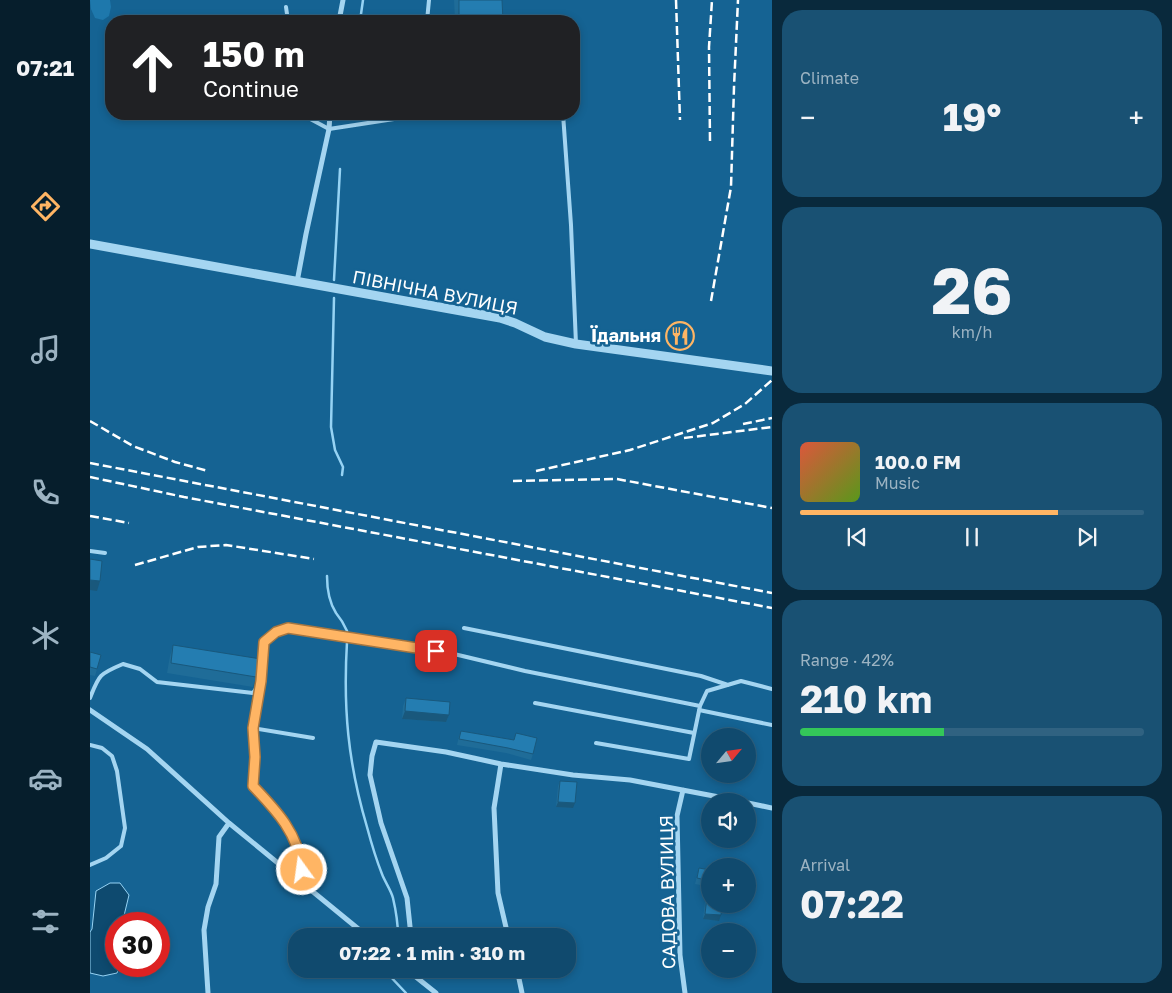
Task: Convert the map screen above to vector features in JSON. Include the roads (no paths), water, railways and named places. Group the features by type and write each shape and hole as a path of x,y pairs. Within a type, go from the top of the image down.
{"street":[{"path":"340,15 343,0"},
{"path":"297,282 330,120"},
{"name":"ПІВНІЧНА ВУЛИЦЯ","path":"90,244 500,318 545,337 576,344 771,369"},
{"path":"261,681 253,728 255,757 253,786 282,816 301,856 304,884"},
{"path":"90,710 146,749 229,823 357,928"},
{"path":"410,928 407,898 381,823 370,775 376,742 446,752 501,764 573,775 630,780 701,793"},
{"path":"501,764 494,808 498,893 506,928"},
{"name":"САДОВА ВУЛИЦЯ","path":"683,790 678,816 680,955 685,993"},
{"path":"756,805 772,808"},
{"path":"208,993 204,930 208,907 216,884 219,838 229,823"},
{"path":"417,978 436,993"},
{"path":"519,978 522,993"}],"lane":[{"path":"427,15 429,0"},
{"path":"286,7 287,15"},
{"path":"312,120 329,129 388,120"},
{"path":"562,120 576,344"},
{"path":"90,550 105,553"},
{"path":"90,698 98,678 110,669 123,664 140,669 157,682 253,693 261,681 264,642 276,632 288,628 445,652 772,725"},
{"path":"464,628 701,676 728,685"},
{"path":"596,742 689,759 699,708 707,691 741,681 772,688"},
{"path":"535,704 694,733"},
{"path":"253,728 313,738"},
{"path":"90,745 102,748 112,756 117,771 125,828 121,846 106,858 90,865"}],"waterway":[{"path":"361,15 363,0"},
{"path":"334,280 340,169"},
{"path":"334,298 331,427 335,450 343,467 342,475"},
{"path":"327,576 328,591 332,604 347,631"},
{"path":"347,642 346,690 351,758 372,845 393,898 398,928"},
{"path":"392,978 406,993"}],"railway":[{"path":"676,0 680,120"},
{"path":"710,141 709,47 712,0"},
{"path":"711,301 731,187 738,0"},
{"path":"536,471 630,450 713,423 745,404 772,380"},
{"path":"743,424 772,418"},
{"path":"90,421 133,446 175,462 208,471"},
{"path":"684,438 772,427"},
{"path":"90,463 772,593"},
{"path":"90,477 184,497 772,608"},
{"path":"513,481 617,479 772,508"},
{"path":"90,516 129,523"},
{"path":"135,565 198,547 226,545 314,559"}],"place":[{"name":"Їдальня","path":"680,336"}]}
